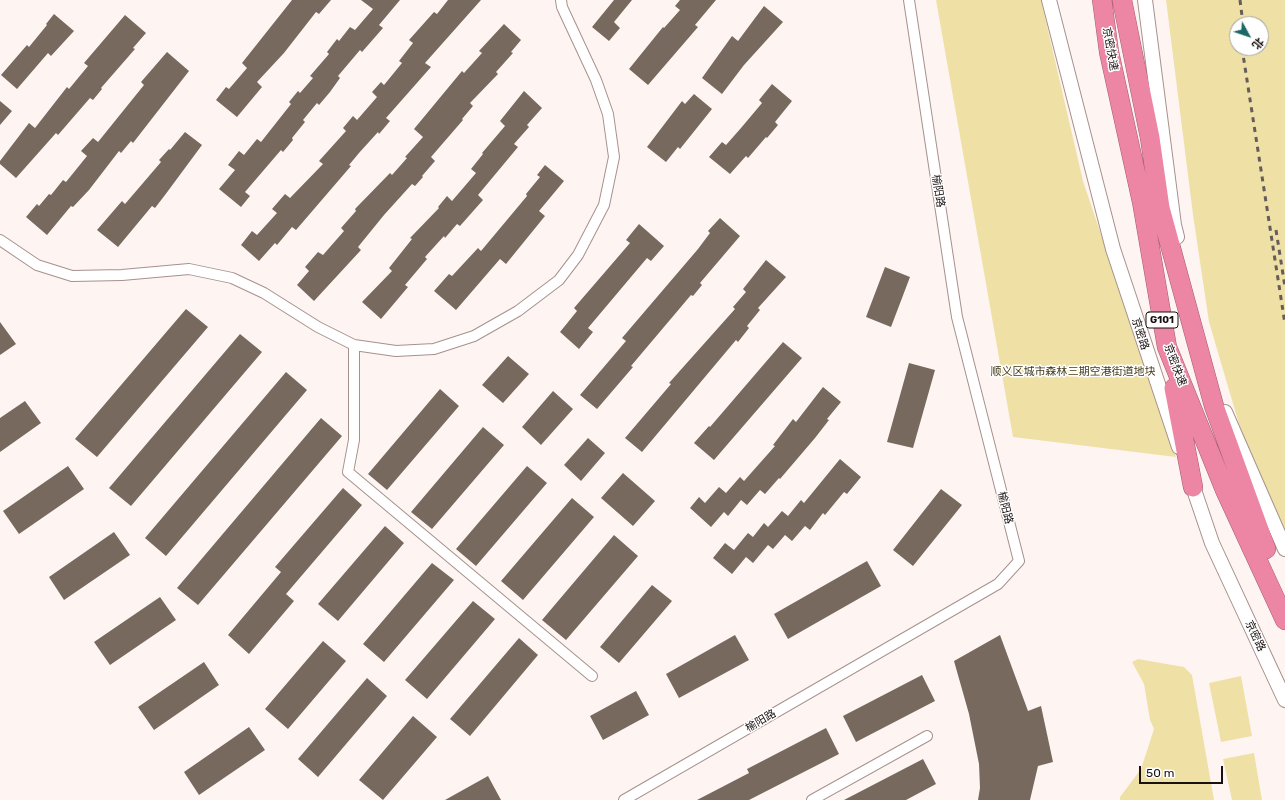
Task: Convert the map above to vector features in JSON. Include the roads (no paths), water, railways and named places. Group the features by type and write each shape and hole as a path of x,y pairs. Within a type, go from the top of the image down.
{"highway":[{"name":"京密快速","path":"1102,0 1109,52 1142,202 1167,347 1225,490 1285,620"},
{"name":"京密快速","path":"1122,0 1150,138 1160,208 1214,406 1260,536 1285,591"},
{"path":"1167,347 1193,487"},
{"path":"1205,373 1217,390"}],"main road":[{"name":"京密路","path":"1048,0 1113,249 1161,398 1212,543 1285,700"},
{"path":"1145,0 1174,225 1217,390 1285,549"}],"street":[{"path":"0,240 37,266 72,276 122,275 189,269 232,278 264,293 318,328 354,345 396,351 434,349 474,336 518,312 559,280 578,255 604,205 614,157 608,114 596,80 562,7 561,0"},
{"name":"榆阳路","path":"624,800 998,584 1019,561 957,317 908,0"},
{"path":"354,345 354,440 348,472 592,676"},
{"path":"812,800 927,736"}],"railway":[{"path":"1240,0 1242,16"},
{"path":"1243,56 1285,324"},
{"path":"1276,230 1285,287"}],"park label":[{"name":"顺义区城市森林三期空港街道地块","path":"1073,372"}]}
